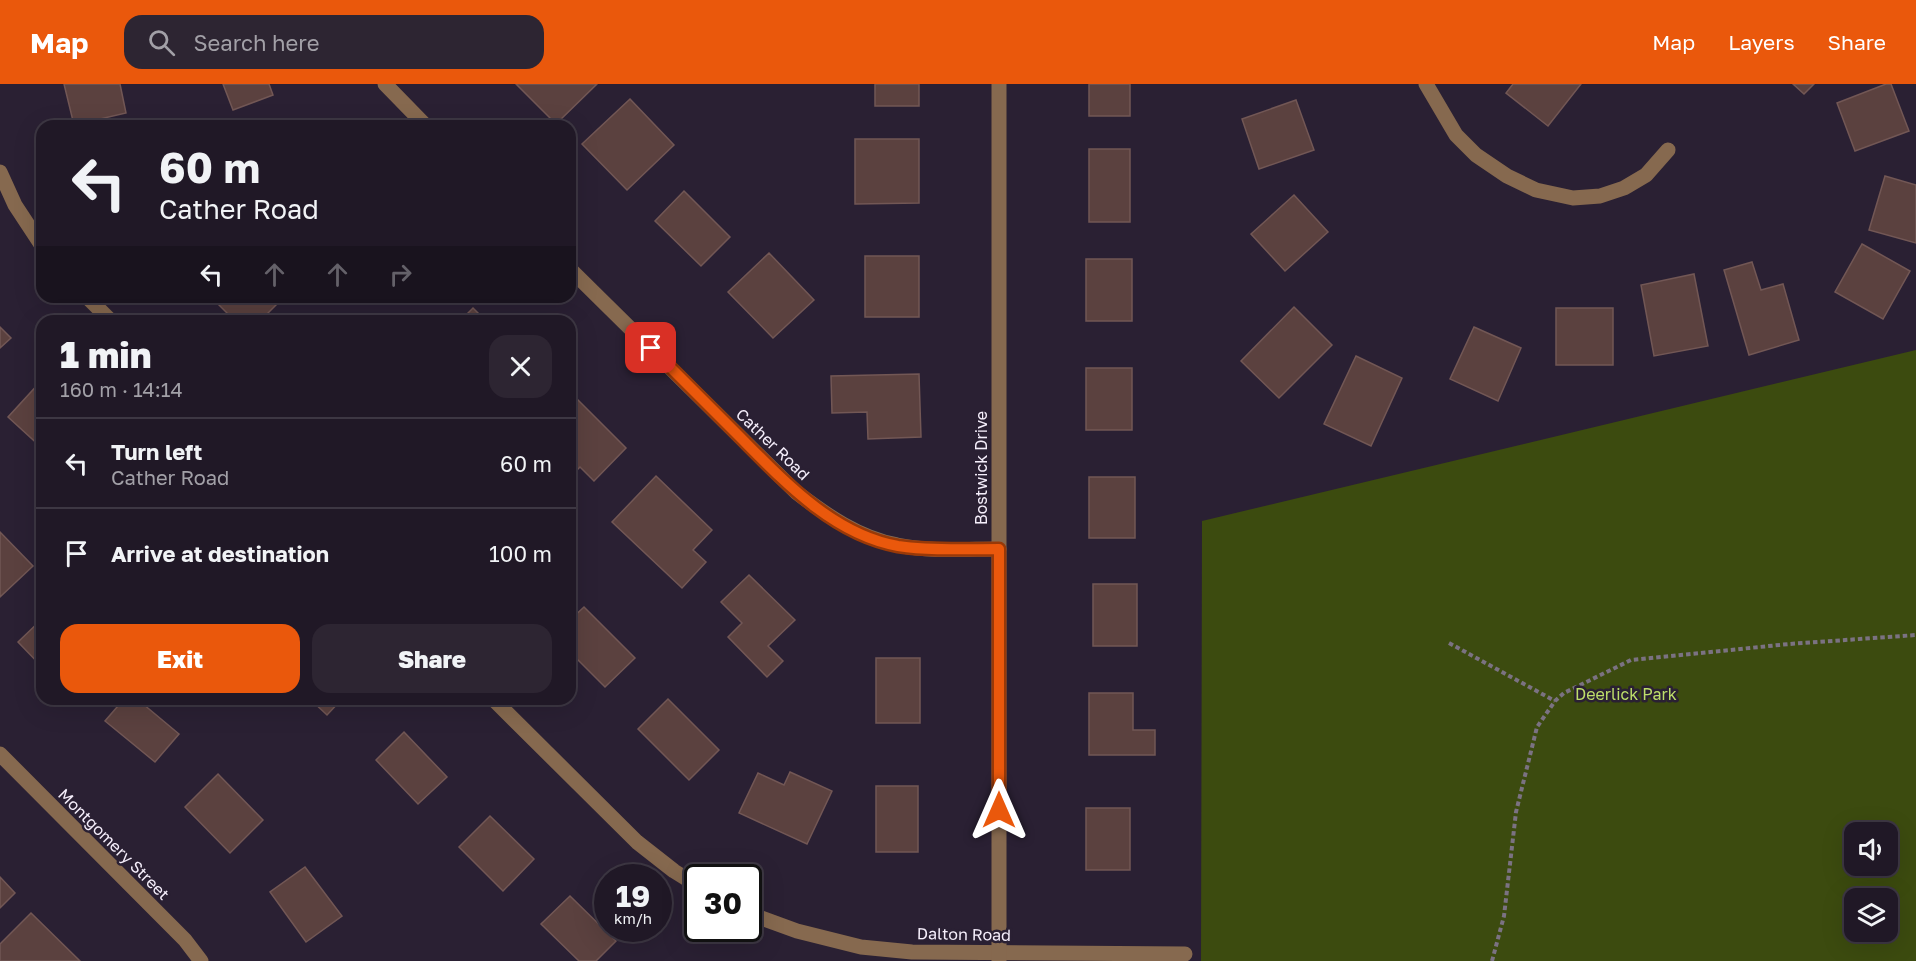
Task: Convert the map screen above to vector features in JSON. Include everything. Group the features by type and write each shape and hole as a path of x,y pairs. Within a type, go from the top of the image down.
{"street":[{"path":"385,84 420,120"},
{"name":"Bostwick Drive","path":"999,84 999,957"},
{"path":"1426,84 1456,135 1476,155 1507,176 1536,189 1573,198 1600,196 1624,188 1646,175 1668,150"},
{"path":"0,172 15,205 36,237"},
{"name":"Cather Road","path":"576,275 796,492 828,516 872,538 898,546 933,549 999,549"},
{"path":"93,303 105,315"},
{"path":"499,705 637,842 684,877"},
{"name":"Montgomery Street","path":"0,754 185,940 201,961"},
{"name":"Dalton Road","path":"762,918 797,931 861,947 912,952 999,957 1185,954"}],"path":[{"path":"1492,961 1504,916 1516,813 1537,727 1564,693 1631,660 1789,644 1916,635"},
{"path":"1449,643 1556,701"}],"green space":[{"name":"Deerlick Park","path":"1916,350 1916,961 1201,961 1202,521"}],"building":[{"path":"64,84 120,84 126,113 96,120 73,120"},
{"path":"223,84 269,84 273,95 233,110"},
{"path":"516,84 597,84 560,120 552,120"},
{"path":"875,84 919,84 919,106 875,106"},
{"path":"1089,84 1130,84 1130,116 1089,116"},
{"path":"1513,84 1581,84 1548,126 1506,93"},
{"path":"1793,84 1814,84 1804,94"},
{"path":"1891,84 1909,131 1855,151 1837,103"},
{"path":"630,99 674,145 627,190 582,144"},
{"path":"1296,100 1314,150 1259,169 1242,119"},
{"path":"855,139 919,139 919,203 855,204"},
{"path":"1089,149 1130,149 1130,222 1089,222"},
{"path":"1885,176 1916,185 1916,243 1869,230"},
{"path":"684,191 730,237 701,266 655,221"},
{"path":"1294,195 1328,232 1285,271 1251,234"},
{"path":"1862,244 1910,271 1883,319 1835,292"},
{"path":"769,253 814,300 773,338 728,292"},
{"path":"865,256 919,256 919,317 865,317"},
{"path":"1086,259 1132,259 1132,321 1086,321"},
{"path":"1752,262 1761,290 1783,284 1799,340 1749,355 1724,270"},
{"path":"1694,274 1708,346 1654,356 1641,285"},
{"path":"217,303 274,303 276,305 266,315 229,315"},
{"path":"1294,307 1332,345 1279,398 1241,361"},
{"path":"473,308 480,315 466,315"},
{"path":"1556,308 1613,308 1613,365 1556,365"},
{"path":"0,327 11,338 0,348"},
{"path":"1474,327 1521,348 1498,401 1450,379"},
{"path":"1356,356 1402,378 1371,446 1324,424"},
{"path":"1086,368 1132,368 1132,430 1086,430"},
{"path":"919,374 921,437 868,439 867,412 832,413 831,376"},
{"path":"36,387 36,443 8,417"},
{"path":"576,398 626,448 594,481 580,467 576,471"},
{"path":"656,476 712,530 693,550 706,562 682,588 612,522"},
{"path":"1089,477 1135,477 1135,538 1089,538"},
{"path":"0,532 33,566 0,597"},
{"path":"749,575 795,620 768,646 783,661 767,677 728,637 742,623 721,602"},
{"path":"1093,584 1137,584 1137,646 1093,646"},
{"path":"584,607 635,658 605,687 576,658 576,614"},
{"path":"36,625 36,661 18,642"},
{"path":"876,658 920,658 920,723 876,723"},
{"path":"1089,693 1133,693 1133,730 1155,730 1155,755 1089,755"},
{"path":"668,699 719,750 689,780 638,729"},
{"path":"119,705 144,705 179,734 155,762 105,721"},
{"path":"316,705 336,705 327,715"},
{"path":"404,732 447,777 418,804 376,760"},
{"path":"790,772 832,791 807,844 739,813 758,773 784,785"},
{"path":"218,774 263,820 230,853 185,807"},
{"path":"876,786 918,786 918,852 876,852"},
{"path":"1086,808 1130,808 1130,870 1086,870"},
{"path":"490,816 534,859 503,891 459,847"},
{"path":"305,867 342,916 306,942 270,892"},
{"path":"0,877 15,893 0,908"},
{"path":"570,896 594,919 594,942 615,942 596,961 579,961 541,924"},
{"path":"31,913 80,961 0,961 0,944"}],"route":[{"path":"651,348 796,492 828,516 872,538 898,546 933,549 999,549 999,810"}]}
